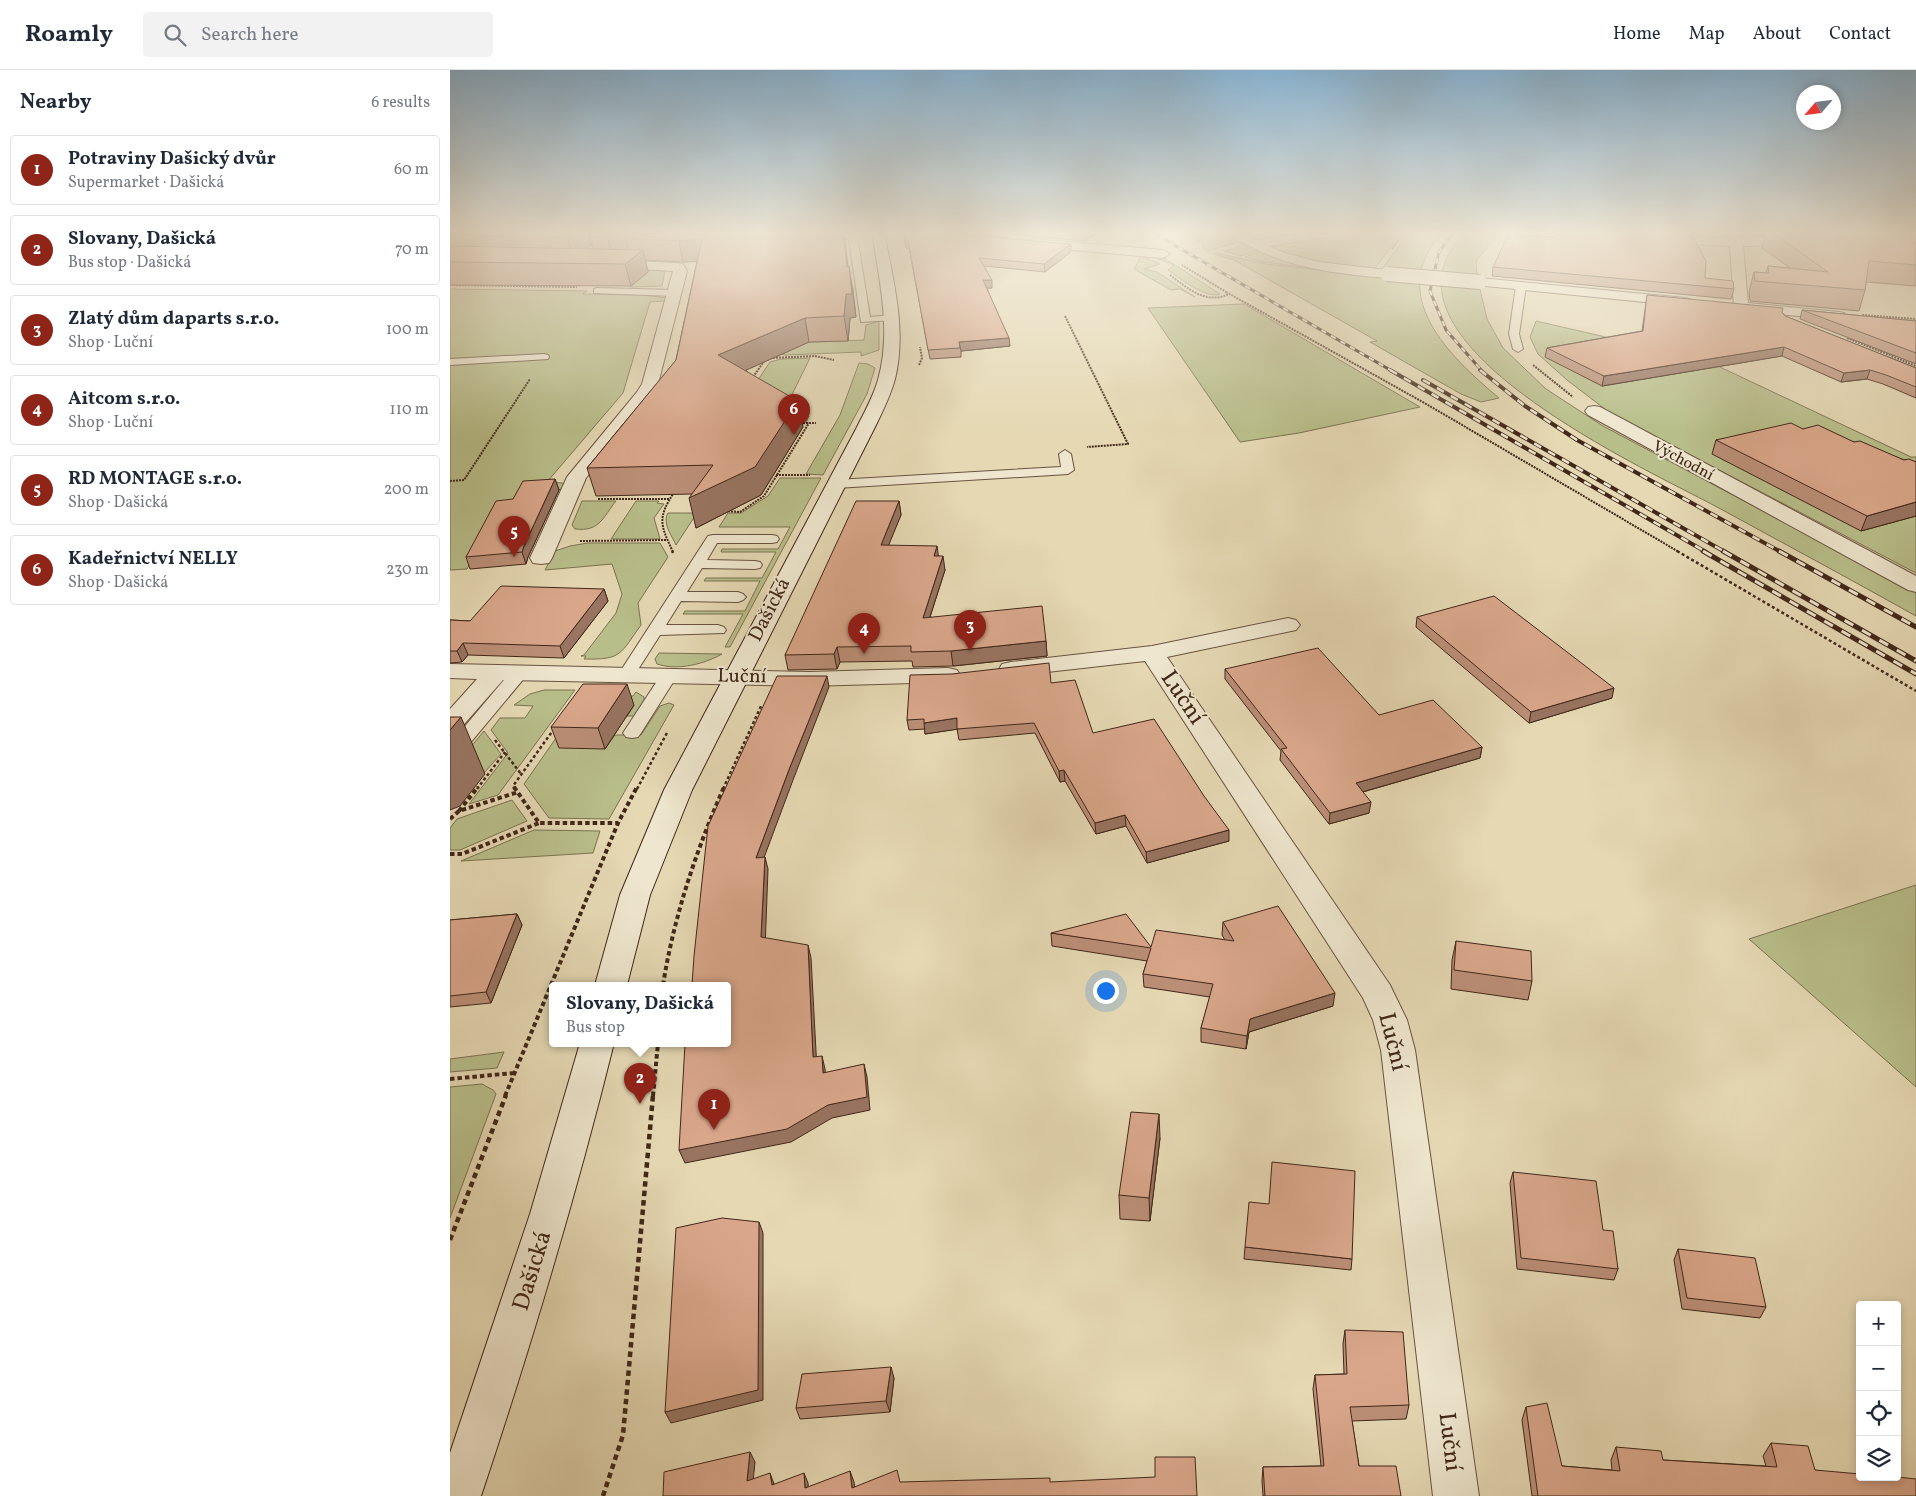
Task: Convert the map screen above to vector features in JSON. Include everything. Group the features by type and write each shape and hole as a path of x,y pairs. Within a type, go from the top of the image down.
{"street":[{"path":"542,558 577,477 645,394 650,384 673,298"},
{"name":"Dašická","path":"612,982 630,911 653,846 678,790 865,429 885,383 891,358 891,318 881,298"},
{"path":"1644,298 1703,303"},
{"path":"1740,298 1741,307"},
{"path":"1722,305 1858,318"},
{"path":"1783,311 1786,318 1810,329"},
{"name":"Východní","path":"1594,411 1916,585"},
{"name":"Luční","path":"450,671 845,679 982,672 1152,653 1288,625"},
{"name":"Luční","path":"1152,653 1378,994 1390,1020 1398,1050 1456,1496"},
{"path":"450,725 508,672"},
{"name":"Dašická","path":"458,1496 511,1342 554,1203 595,1047"}],"lane":[{"path":"1518,349 1514,334 1519,298"},
{"path":"450,362 544,357"},
{"path":"836,484 1068,470 1065,454"},
{"path":"626,675 713,539 772,539"},
{"path":"697,564 755,565"},
{"path":"677,596 738,597"},
{"path":"656,630 718,630"},
{"path":"450,756 508,672"},
{"path":"632,733 669,676"}],"path":[{"path":"1238,298 1428,405 1916,690"},
{"path":"1065,316 1128,444 1064,449 1065,454"},
{"path":"1845,338 1916,366"},
{"path":"1518,349 1530,363 1594,411"},
{"path":"750,381 770,350"},
{"path":"766,358 812,356 834,360"},
{"path":"450,480 464,480 534,372"},
{"path":"800,423 816,423"},
{"path":"720,511 740,512 764,496 809,423"},
{"path":"776,475 786,475"},
{"path":"549,542 667,540 659,521 661,513 675,490"},
{"path":"597,498 670,498"},
{"path":"673,554 678,547"},
{"path":"552,982 618,823 698,676"},
{"path":"663,982 666,957 675,919 702,834 774,678"},
{"path":"539,824 513,786 556,726"},
{"path":"450,819 459,811 505,752 521,774"},
{"path":"459,811 518,792"},
{"path":"450,854 462,854 539,824 618,823"},
{"path":"450,1240 514,1073 549,989"},
{"path":"603,1496 623,1435 658,1047"},
{"path":"450,1079 514,1073"}],"green space":[{"path":"450,298 666,298 665,301 650,302 623,393 547,482 562,483 564,484 563,488 497,512 467,569 450,570"},
{"path":"1300,298 1422,298 1430,323 1444,344 1480,382 1499,398 1481,402 1461,394 1370,342 1377,341"},
{"path":"1445,298 1482,298 1487,319 1503,348 1546,389 1603,426 1916,592 1916,616 1588,438 1537,404 1491,368 1457,330"},
{"path":"1244,304 1420,407 1299,433 1240,442 1148,308"},
{"path":"879,321 879,350 861,356 861,352 776,354 789,343 864,340 866,325"},
{"path":"1536,321 1623,341 1671,344 1911,457 1916,457 1916,573 1610,413 1567,380 1538,354 1530,337"},
{"path":"810,358 781,417 809,416 806,422 760,422 718,440 770,362 781,359"},
{"path":"859,363 868,364 875,368 867,394 823,475 806,474 840,415"},
{"path":"780,478 821,478 730,647 725,647 743,614 683,614 685,611 745,611 760,581 704,581 706,578 762,578 776,552 721,552 722,549 778,549 790,527 719,527 728,513 741,513 768,496"},
{"path":"582,501 616,501 596,526 575,529 572,525"},
{"path":"636,501 659,501 657,503 664,504 654,518 660,539 611,539"},
{"path":"668,513 697,513 676,545 666,521"},
{"path":"588,543 660,543 668,557 638,603 641,625 624,649 606,658 584,659 586,656 581,656 584,655 616,613 622,594 612,564 545,570 555,551"},
{"path":"659,653 722,654 707,661 682,667 673,667 657,664 655,659"},
{"path":"544,690 575,690 498,795 469,804 508,753 491,730 500,718 525,718 533,706 514,705 530,694"},
{"path":"636,692 644,697 644,703 635,716 627,716 633,707 631,705 602,749 606,747 615,735 641,735 660,706 669,703 674,705 609,819 549,818 524,784 586,695 633,696"},
{"path":"484,731 501,754 484,773 450,772"},
{"path":"512,800 527,821 460,850 450,850 450,828 457,819"},
{"path":"534,830 600,831 593,853 461,861"},
{"path":"1916,885 1916,1087 1749,939"},
{"path":"504,1052 497,1068 450,1072 450,1059"},
{"path":"482,1084 493,1090 496,1094 450,1218 450,1087"}],"building":[{"path":"689,298 846,298 844,316 805,318 718,355 798,401 755,467 689,498 713,465 587,468 676,360"},
{"path":"918,298 991,298 1009,338 959,342 960,348 928,350"},
{"path":"1647,298 1674,298 1783,308 1782,312 1785,316 1916,368 1916,387 1870,370 1844,373 1784,347 1604,376 1547,348 1643,331"},
{"path":"1802,310 1916,321 1916,353"},
{"path":"1791,423 1803,429 1818,425 1854,442 1860,441 1904,460 1909,459 1916,462 1916,502 1867,516 1716,440"},
{"path":"555,479 522,552 466,557 496,501 513,499 523,481"},
{"path":"856,501 899,501 881,545 937,546 934,556 943,556 923,618 1042,606 1046,641 951,651 911,652 911,646 837,647 834,654 785,655"},
{"path":"501,586 604,589 560,646 463,643 457,651 450,651 450,620 470,621"},
{"path":"1494,596 1614,688 1531,712 1417,617"},
{"path":"1318,648 1379,715 1433,700 1482,747 1356,783 1371,802 1330,813 1281,749 1287,748 1225,669"},
{"path":"1049,663 1051,683 1075,680 1093,733 1154,719 1204,796 1229,830 1146,852 1125,815 1095,823 1064,770 1059,771 1034,723 957,729 957,718 924,723 924,719 907,720 910,675 952,674"},
{"path":"777,676 827,676 756,858 765,857 761,937 808,945 813,1057 822,1056 823,1073 864,1064 867,1097 828,1105 787,1129 679,1150 685,1047 731,1047 731,982 692,982 708,826"},
{"path":"583,684 627,684 598,728 551,727"},
{"path":"450,717 461,717 450,730"},
{"path":"1278,906 1335,993 1250,1019 1247,1036 1201,1028 1213,984 1143,974 1151,948 1051,933 1126,914 1151,947 1156,930 1234,941 1223,922"},
{"path":"517,914 486,992 450,996 450,920"},
{"path":"1456,941 1531,951 1532,981 1454,970"},
{"path":"1131,1112 1159,1114 1149,1198 1119,1195"},
{"path":"1272,1162 1355,1171 1352,1259 1245,1247 1249,1202 1269,1204"},
{"path":"1513,1172 1596,1181 1603,1230 1613,1231 1618,1269 1521,1258"},
{"path":"722,1218 759,1222 758,1390 665,1412 676,1228"},
{"path":"1678,1249 1755,1258 1766,1307 1687,1298"},
{"path":"1345,1330 1403,1332 1409,1405 1350,1407 1359,1466 1396,1466 1401,1496 1265,1496 1263,1467 1324,1466 1315,1375 1347,1374"},
{"path":"891,1367 886,1401 796,1408 802,1374"},
{"path":"1547,1403 1562,1466 1620,1471 1616,1447 1661,1451 1663,1460 1777,1467 1771,1443 1808,1446 1815,1470 1856,1474 1856,1481 1901,1481 1901,1477 1916,1479 1916,1496 1538,1496 1526,1407"},
{"path":"750,1452 747,1481 770,1473 772,1485 804,1473 805,1488 850,1471 852,1488 897,1470 900,1482 1050,1478 1050,1482 1155,1477 1155,1457 1195,1457 1197,1496 663,1496 664,1472"}],"railway":[{"path":"1265,298 1392,371"},
{"path":"1433,298 1446,330 1482,371"},
{"path":"1390,370 1706,552"},
{"path":"1480,370 1525,406 1577,440 1781,552"},
{"path":"1423,380 1725,552"},
{"path":"1703,551 1916,674"},
{"path":"1723,551 1916,661"},
{"path":"1779,551 1916,627"}],"place":[{"name":"Kadeřnictví NELLY","path":"794,435"},
{"name":"RD MONTAGE s.r.o.","path":"514,557"},
{"name":"Zlatý dům daparts s.r.o.","path":"970,651"},
{"name":"Aitcom s.r.o.","path":"864,654"},
{"name":"Slovany, Dašická","path":"640,1104"},
{"name":"Potraviny Dašický dvůr","path":"714,1130"}]}
